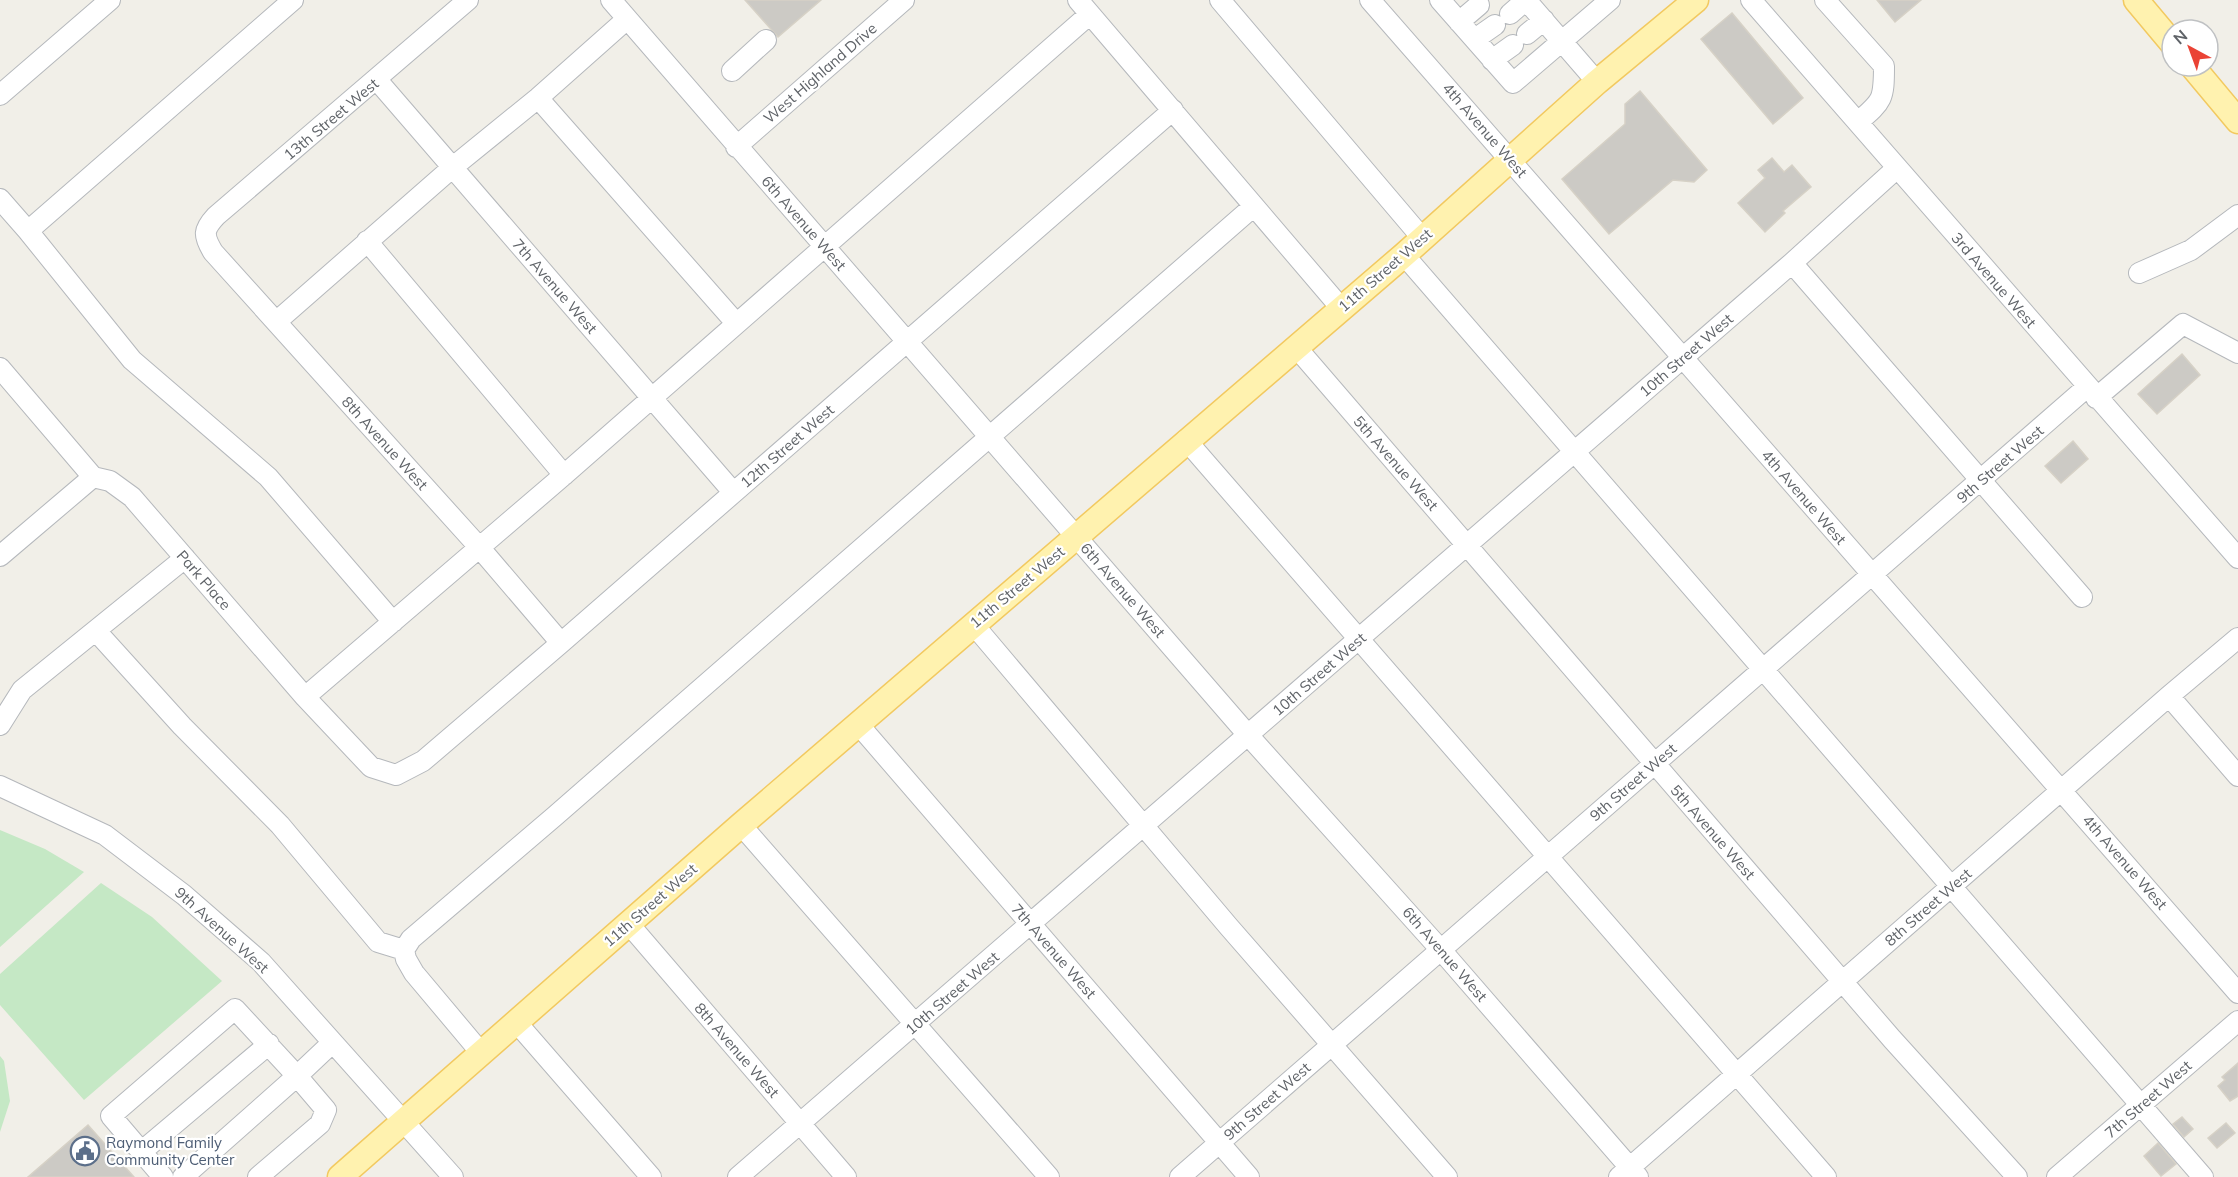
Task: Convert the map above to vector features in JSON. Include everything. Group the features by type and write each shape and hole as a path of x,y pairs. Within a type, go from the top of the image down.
{"main road":[{"name":"11th Street West","path":"340,1177 741,825 1186,440 1404,255 1597,82 1696,0"},
{"path":"2136,0 2160,29"},
{"path":"2202,78 2238,120"}],"street":[{"path":"0,94 110,0"},
{"path":"28,231 293,0"},
{"name":"13th Street West","path":"208,243 205,235 207,226 216,216 468,0"},
{"name":"6th Avenue West","path":"611,0 736,147 991,435 1248,735 1442,950 1629,1174"},
{"name":"West Highland Drive","path":"736,147 904,0"},
{"path":"1220,0 1423,238"},
{"name":"4th Avenue West","path":"1371,0 2238,993"},
{"path":"1441,0 1513,83 1610,0"},
{"path":"1475,39 1526,0 1597,82"},
{"name":"3rd Avenue West","path":"1751,0 2238,558"},
{"path":"1825,0 1884,66 1884,92 1876,108 1858,122"},
{"path":"1459,22 1479,5"},
{"path":"305,697 564,475 824,246 1084,7 1341,308"},
{"path":"276,322 367,241 538,98 627,19"},
{"path":"1492,60 1544,20"},
{"path":"732,71 766,40"},
{"name":"7th Avenue West","path":"377,80 733,492"},
{"path":"538,98 736,323"},
{"name":"12th Street West","path":"396,774 423,761 1173,110"},
{"name":"10th Street West","path":"738,1177 1792,263 1897,168"},
{"path":"0,199 132,360 268,477 393,622"},
{"path":"482,1054 414,973 404,950 411,939 1254,206"},
{"path":"2139,273 2191,250 2238,215"},
{"path":"367,241 564,475"},
{"name":"8th Avenue West","path":"208,243 561,643"},
{"path":"1404,255 2203,1177"},
{"path":"1792,263 2082,597"},
{"name":"9th Street West","path":"1180,1177 1872,574 1980,482 2092,393 2183,324 2238,353"},
{"name":"5th Avenue West","path":"1296,347 1842,982 2017,1177"},
{"path":"0,368 93,477 4,545"},
{"path":"1186,440 1826,1177"},
{"name":"Park Place","path":"93,477 110,482 132,497 305,697 371,768 396,774"},
{"path":"0,725 22,690 185,558"},
{"path":"973,624 1143,827 1447,1177"},
{"path":"96,631 182,726 280,825 378,942 404,950"},
{"name":"8th Street West","path":"1629,1174 1737,1074 2238,638"},
{"path":"2169,696 2238,776"},
{"name":"7th Avenue West","path":"858,724 1249,1177"},
{"name":"9th Avenue West","path":"0,786 105,835 184,896 261,962 453,1177"},
{"path":"741,825 1049,1177"},
{"name":"8th Avenue West","path":"628,924 846,1177"},
{"path":"162,1177 111,1116 236,1009 326,1110 320,1124 258,1177"},
{"name":"7th Street West","path":"2057,1177 2238,1021"},
{"path":"517,1023 651,1177"},
{"path":"183,1177 297,1077 332,1043"},
{"path":"141,1152 269,1044"}],"green space":[{"path":"0,830 45,849 84,872 0,947"},
{"path":"101,883 152,917 222,981 84,1100 0,1005 0,974"},
{"path":"0,1056 4,1061 10,1101 0,1132"}],"building":[{"path":"745,0 821,0 778,37"},
{"path":"1877,0 1921,0 1895,22"},
{"path":"1732,13 1803,98 1773,124 1701,39"},
{"path":"1640,91 1707,170 1694,182 1673,180 1609,234 1562,179 1625,124 1625,104"},
{"path":"1772,158 1784,172 1792,165 1811,187 1783,211 1785,213 1765,232 1738,203 1765,178 1758,170"},
{"path":"2182,354 2200,375 2157,414 2138,394"},
{"path":"2073,441 2088,459 2061,483 2045,466"},
{"path":"2238,1063 2238,1096 2230,1101 2218,1086 2225,1080 2222,1077"},
{"path":"2182,1117 2193,1129 2184,1137 2173,1124"},
{"path":"2226,1123 2235,1133 2217,1148 2208,1138"},
{"name":"Raymond Family Community Center","path":"88,1125 134,1177 28,1177"},
{"path":"2158,1143 2176,1164 2161,1176 2144,1156"}],"place":[{"name":"Raymond Family Community Center","path":"85,1151"}]}
